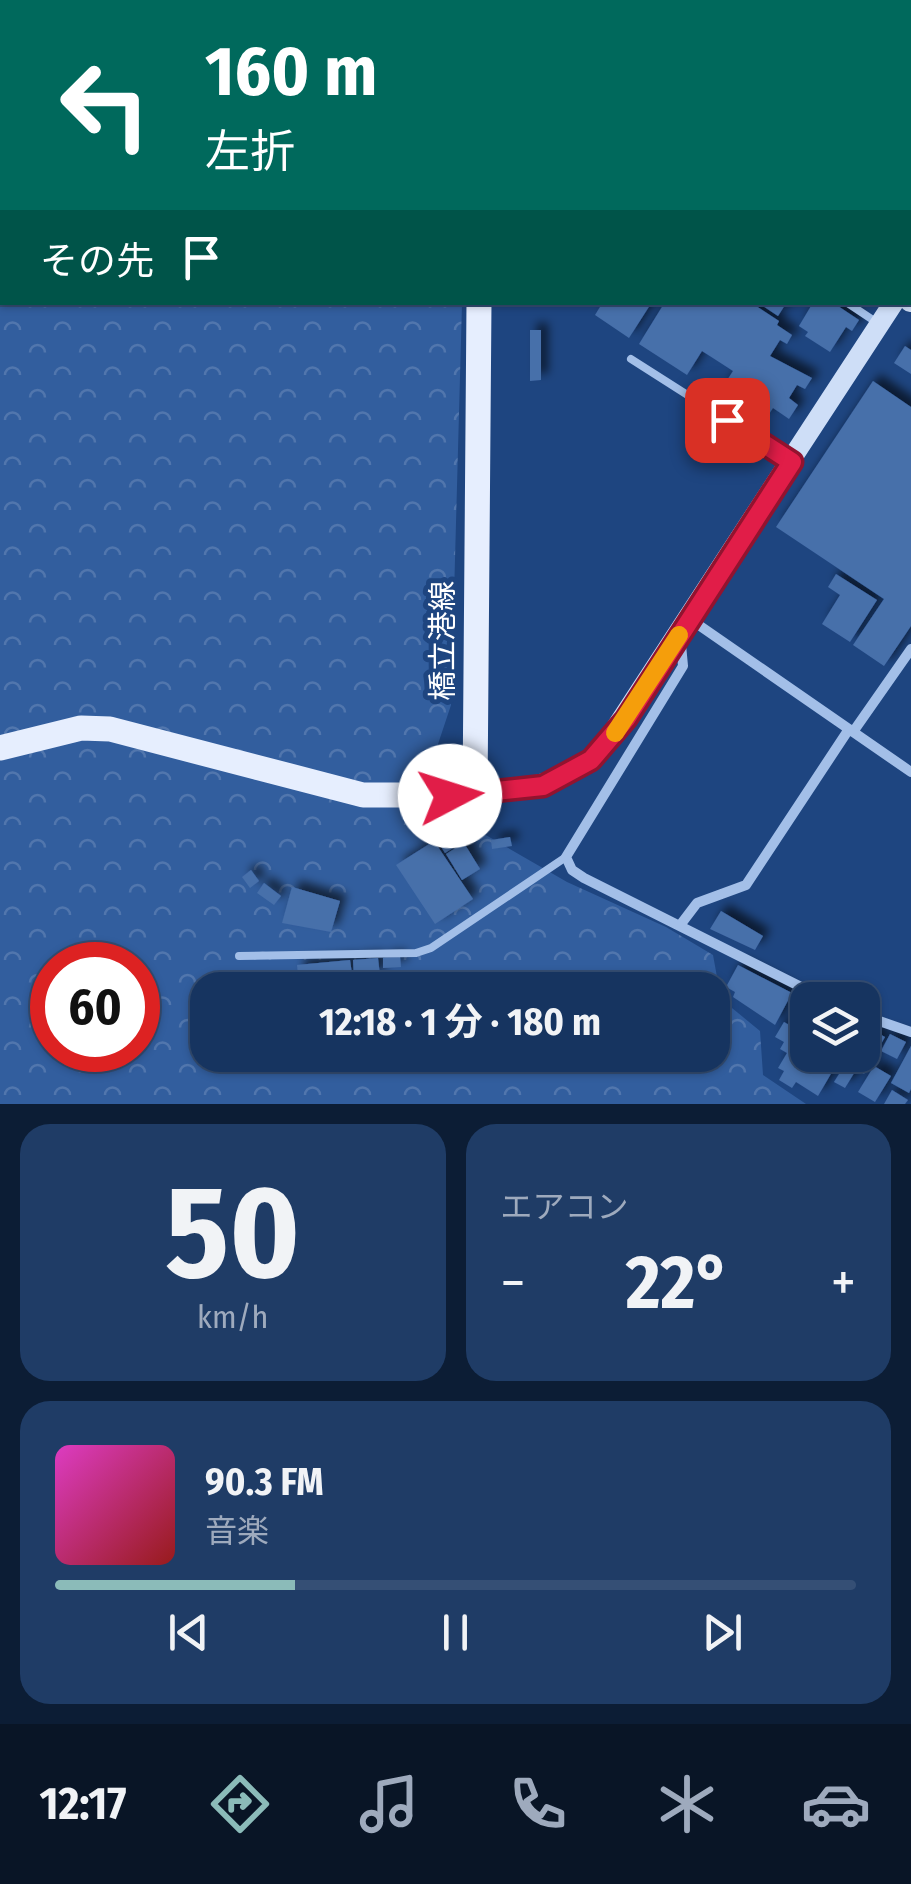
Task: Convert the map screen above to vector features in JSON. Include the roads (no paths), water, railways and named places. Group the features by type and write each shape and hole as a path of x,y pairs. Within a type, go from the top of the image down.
{"main road":[{"name":"橋立港線","path":"474,795 479,305"},
{"path":"0,748 82,728 110,730 362,796 474,795"}],"street":[{"path":"474,795 543,786 591,760 626,719 892,305"},
{"path":"685,626 911,772"},
{"path":"685,626 683,666 566,857 584,878 792,982"},
{"path":"681,924 698,902 746,885 911,649"},
{"path":"880,1021 911,1032"}],"lane":[{"path":"851,305 880,324"},
{"path":"630,359 792,462"},
{"path":"239,956 416,953 431,948 566,857"}]}
